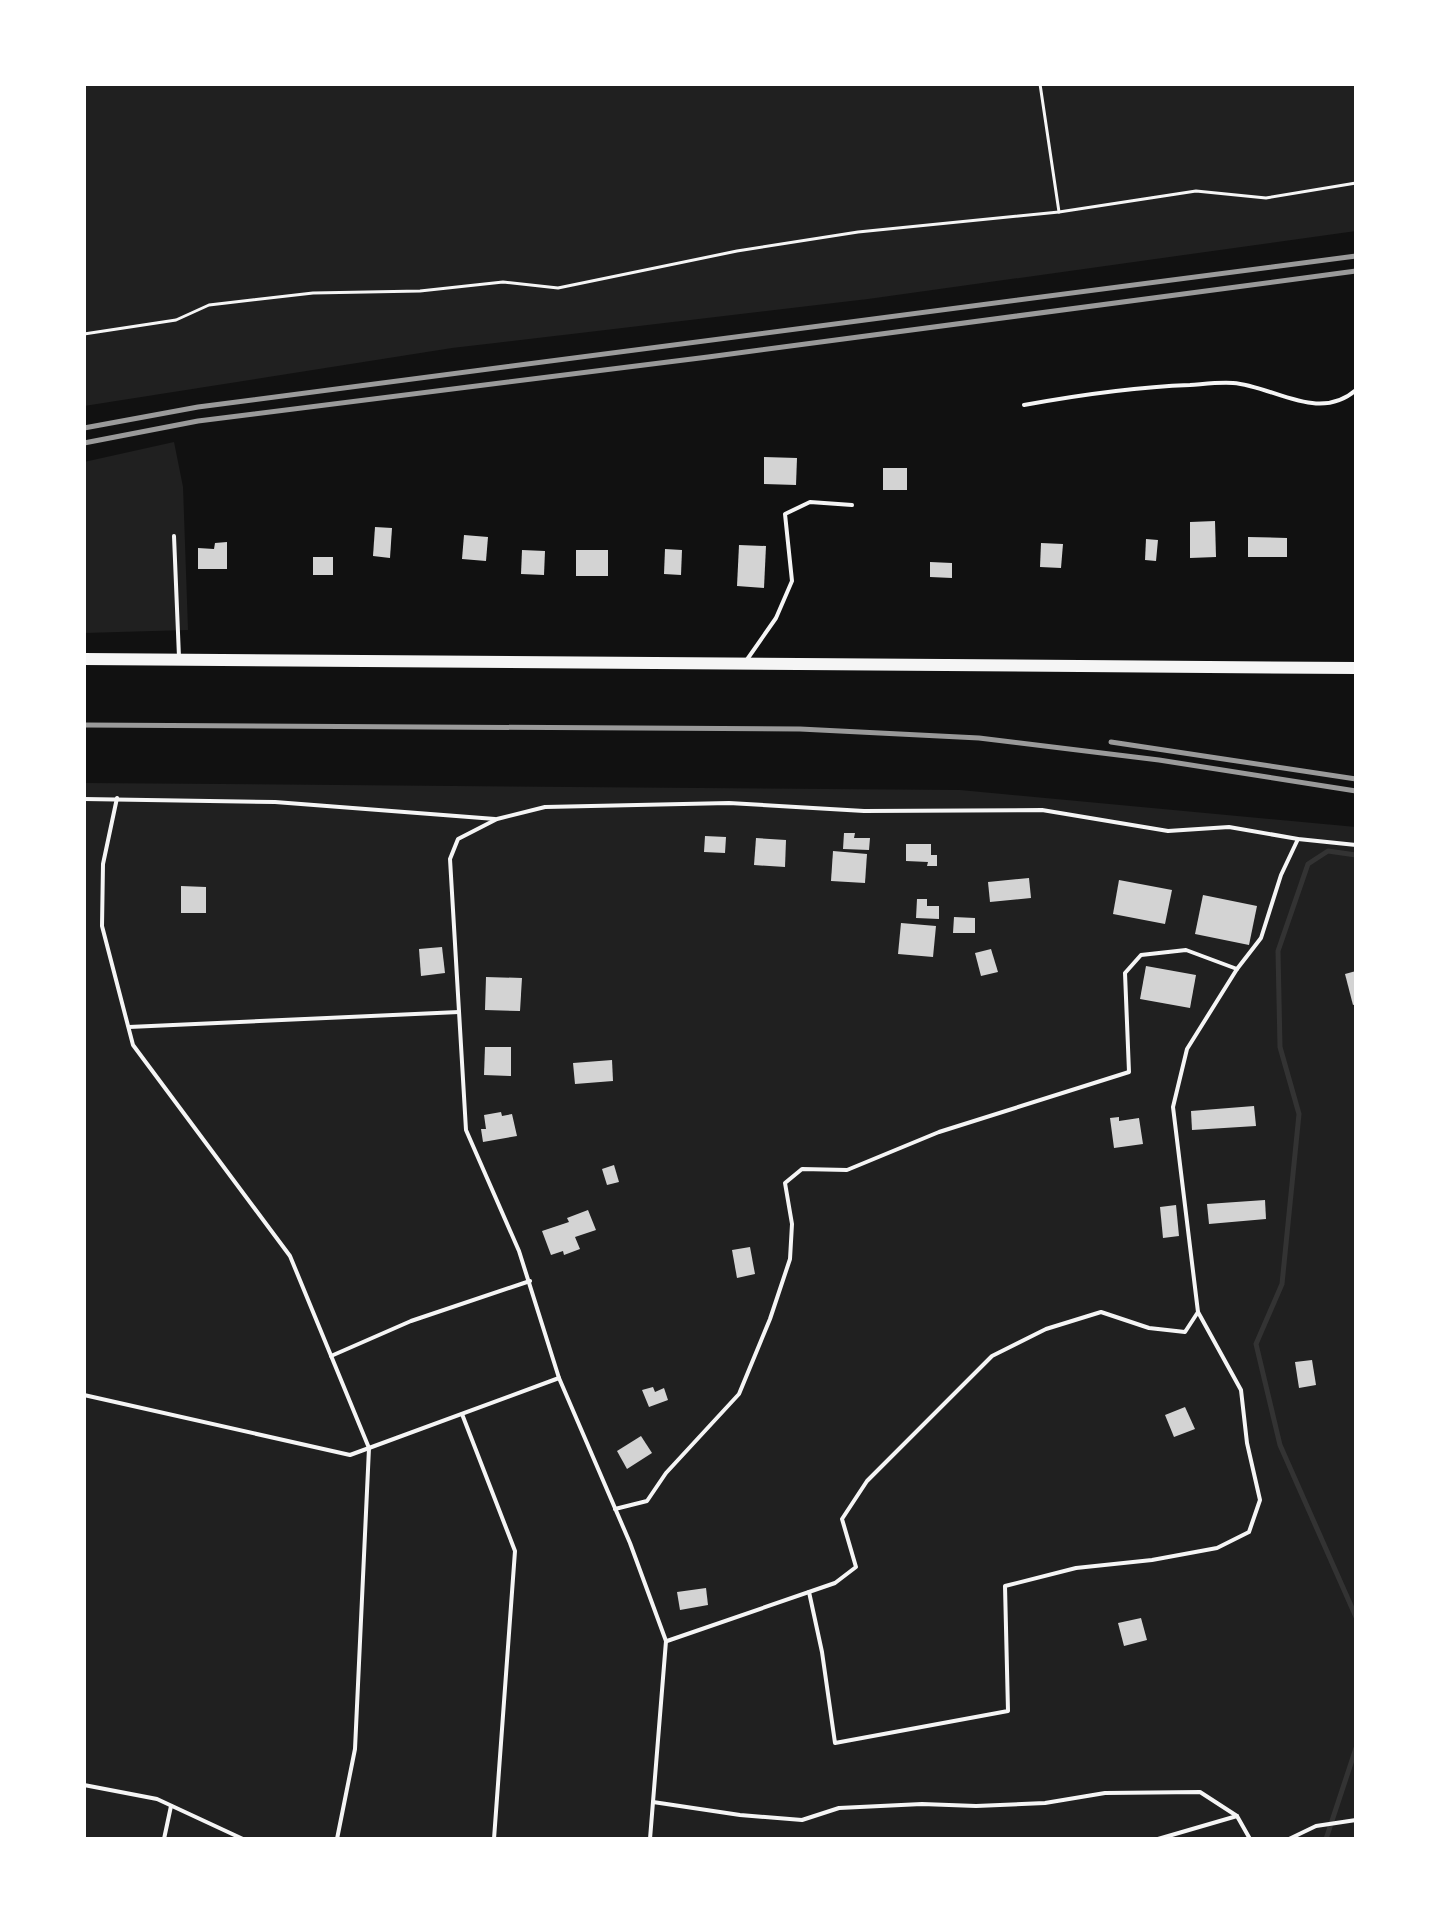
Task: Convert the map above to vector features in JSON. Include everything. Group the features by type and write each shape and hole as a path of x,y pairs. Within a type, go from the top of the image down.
{"main road":[{"path":"84,659 1356,668"}],"lane":[{"path":"1024,405 1096,393 1220,383 1235,383 1307,404 1344,400 1356,390"},
{"path":"744,663 776,618 792,581 785,514 810,502 852,505"},
{"path":"174,536 179,659"},
{"path":"117,798 103,864 102,926 133,1045 290,1256 369,1448 355,1749 337,1839"},
{"path":"84,799 275,802 497,819"},
{"path":"650,1839 666,1641 615,1509 559,1378 530,1281 466,1130 450,859 458,839 497,819 545,807 729,803 864,811 1042,810 1168,831 1229,827 1356,845"},
{"path":"809,1592 822,1652 835,1743 1008,1711 1005,1586 1076,1568 1152,1560 1217,1548 1249,1532 1260,1500 1247,1443 1241,1390 1198,1312 1173,1107 1187,1049 1237,969 1261,938 1281,875 1298,839"},
{"path":"615,1509 647,1501 666,1473 739,1394 770,1319 790,1259 792,1224 785,1183 802,1169 847,1170 939,1132 1129,1072 1125,973 1141,955 1186,950 1237,969"},
{"path":"129,1027 459,1012"},
{"path":"331,1356 411,1321 530,1281"},
{"path":"666,1641 835,1583 856,1567 842,1519 867,1481 992,1356 1046,1329 1101,1312 1149,1328 1185,1332 1198,1312"},
{"path":"84,1395 350,1455 559,1378"},
{"path":"462,1414 515,1551 494,1839"},
{"path":"84,1785 157,1799 243,1839"},
{"path":"653,1802 740,1815 802,1820 839,1808 1045,1803 1105,1793 1200,1792 1237,1816 1250,1839"},
{"path":"164,1839 171,1805"},
{"path":"1158,1839 1237,1816"},
{"path":"1289,1839 1316,1826 1356,1820"}],"path":[{"path":"1040,84 1059,212"},
{"path":"84,334 176,320 209,305 313,293 420,291 503,282 558,288 737,251 858,232 1059,212 1196,191 1266,198 1356,183"}],"shaded area":[{"path":"84,84 1356,84 1356,231 868,299 452,348 84,406"},
{"path":"174,442 183,487 188,630 84,633 84,462"},
{"path":"84,783 960,790 1356,827 1356,1839 84,1839"}],"building":[{"path":"764,457 797,458 796,485 764,484"},
{"path":"883,468 907,468 907,490 883,490"},
{"path":"1215,521 1216,557 1190,558 1190,522"},
{"path":"375,527 392,528 390,558 373,556"},
{"path":"464,535 488,537 486,561 462,559"},
{"path":"1248,537 1287,538 1287,557 1248,557"},
{"path":"1146,539 1158,540 1156,561 1145,560"},
{"path":"227,542 227,569 198,569 198,548 214,549 215,543"},
{"path":"1041,543 1063,544 1061,568 1040,567"},
{"path":"739,545 766,546 764,588 737,586"},
{"path":"665,549 682,550 681,575 664,574"},
{"path":"522,550 545,551 544,575 521,574"},
{"path":"576,550 608,550 608,576 576,576"},
{"path":"313,557 333,557 333,575 313,575"},
{"path":"930,562 952,563 952,578 930,577"},
{"path":"844,833 855,833 854,838 870,838 869,850 843,849"},
{"path":"705,836 726,837 725,853 704,852"},
{"path":"756,838 786,840 785,867 754,865"},
{"path":"906,844 931,844 931,855 937,855 937,866 927,866 928,862 906,861"},
{"path":"833,851 867,854 865,883 831,881"},
{"path":"1029,878 1031,898 990,902 988,882"},
{"path":"1119,880 1172,890 1165,924 1113,914"},
{"path":"181,886 206,887 206,913 181,913"},
{"path":"1203,895 1257,906 1249,945 1195,934"},
{"path":"917,899 927,899 927,906 939,906 939,919 916,918"},
{"path":"954,917 975,918 975,933 953,933"},
{"path":"901,923 936,926 933,957 898,954"},
{"path":"442,947 445,973 421,976 419,949"},
{"path":"991,949 998,972 981,976 975,953"},
{"path":"1146,966 1196,975 1190,1008 1140,999"},
{"path":"1356,971 1356,1004 1353,1005 1345,974"},
{"path":"486,977 522,978 520,1011 485,1010"},
{"path":"485,1047 511,1047 511,1076 484,1075"},
{"path":"612,1060 613,1081 575,1084 573,1063"},
{"path":"1254,1106 1256,1126 1192,1130 1191,1111"},
{"path":"501,1112 502,1116 512,1114 517,1136 483,1142 481,1129 486,1129 484,1115"},
{"path":"1119,1117 1119,1121 1139,1118 1143,1144 1114,1148 1110,1118"},
{"path":"614,1165 619,1182 607,1185 602,1169"},
{"path":"1265,1200 1266,1219 1209,1224 1207,1204"},
{"path":"1176,1205 1179,1236 1163,1238 1160,1207"},
{"path":"588,1210 596,1230 575,1237 580,1249 564,1255 563,1251 551,1255 542,1231 569,1222 567,1218"},
{"path":"750,1247 755,1274 737,1278 732,1250"},
{"path":"1312,1360 1316,1385 1299,1388 1295,1362"},
{"path":"653,1387 655,1392 664,1388 668,1400 649,1407 642,1390"},
{"path":"1185,1407 1195,1429 1174,1437 1165,1415"},
{"path":"641,1436 652,1453 627,1469 617,1451"},
{"path":"706,1588 708,1605 680,1610 677,1592"},
{"path":"1141,1618 1147,1640 1124,1646 1118,1623"}],"waterway":[{"path":"1356,855 1328,851 1308,864 1278,951 1280,1047 1299,1114 1282,1284 1256,1344 1280,1445 1356,1617"},
{"path":"1326,1839 1356,1748"}],"railway":[{"path":"84,428 198,407 1356,256"},
{"path":"84,443 198,421 1356,271"},
{"path":"84,725 800,729 979,738 1159,760 1356,791"},
{"path":"1111,742 1356,779"}]}
